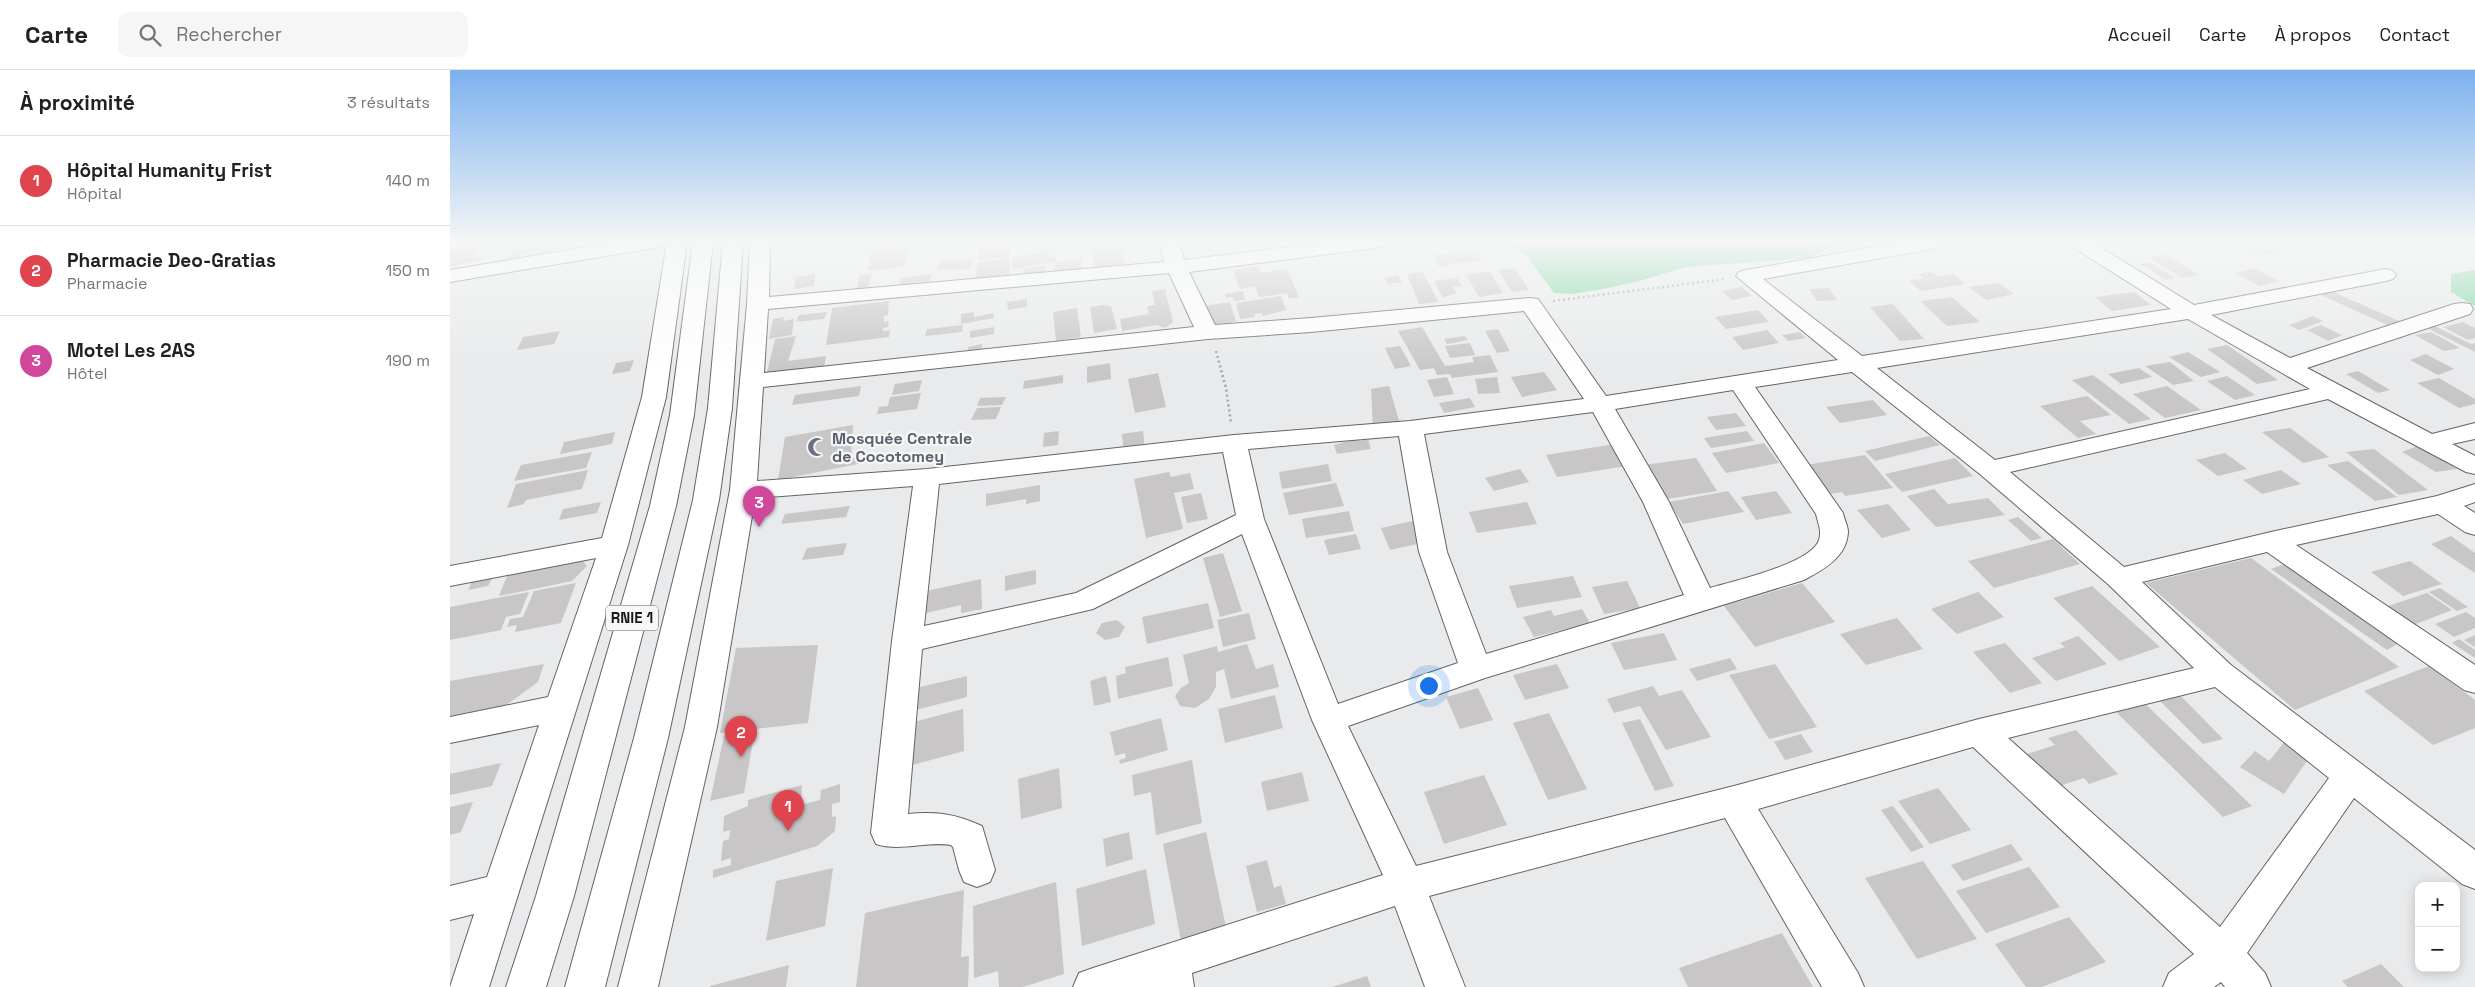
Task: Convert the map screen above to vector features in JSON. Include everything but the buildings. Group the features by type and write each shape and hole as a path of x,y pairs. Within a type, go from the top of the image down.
{"main road":[{"path":"469,987 614,545 654,397 671,285"},
{"name":"RNIE 1","path":"526,987 555,896 663,506 682,415 698,285"},
{"name":"RNIE 1","path":"585,987 651,738 706,500 720,408 730,285"},
{"path":"638,987 701,727 743,490 759,285"},
{"path":"758,304 963,285"},
{"path":"1185,285 1208,332"},
{"path":"1757,285 1990,469 2119,578 2220,674 2350,777 2475,872"},
{"path":"2147,285 2191,312 2290,366 2331,391 2475,466"},
{"path":"743,490 927,477 1234,444 1410,428 1600,404 2191,312 2331,285"},
{"path":"752,381 1208,332 1311,325 1530,304 1600,404 1656,502 1702,602"},
{"path":"2290,366 2462,310"},
{"path":"1328,720 1476,669 1794,573 1814,563 1827,552 1835,532 1829,514 1739,381"},
{"path":"1990,469 2331,391"},
{"path":"1410,428 1433,552 1476,669"},
{"path":"2429,442 2475,431"},
{"path":"1234,444 1250,519 1328,720 1406,885 1446,987"},
{"path":"927,477 907,641 889,833 930,827 958,831 969,837 977,870"},
{"path":"2119,578 2271,541 2442,504 2475,493"},
{"path":"2442,504 2475,526"},
{"path":"907,641 1083,602 1250,519"},
{"path":"2271,541 2475,681"},
{"path":"450,576 614,545"},
{"path":"1093,987 1172,974 1406,885 1734,801 1979,732 2220,674"},
{"path":"450,730 559,708"},
{"path":"1979,732 2223,955 2251,987"},
{"path":"2182,987 2223,955 2350,777"},
{"path":"1734,801 1844,987"},
{"path":"450,904 502,890"}],"path":[{"path":"1530,304 1678,285"},
{"path":"1208,332 1220,360 1234,444"}],"green space":[{"path":"1548,285 1622,285 1571,294 1554,293"},
{"path":"2451,285 2475,285 2475,306 2451,292"}],"place":[{"name":"Mosquée Centrale de Cocotomey","path":"817,447"},
{"name":"Motel Les 2AS","path":"759,527"},
{"name":"Pharmacie Deo-Gratias","path":"741,757"},
{"name":"Hôpital Humanity Frist","path":"788,831"}]}
